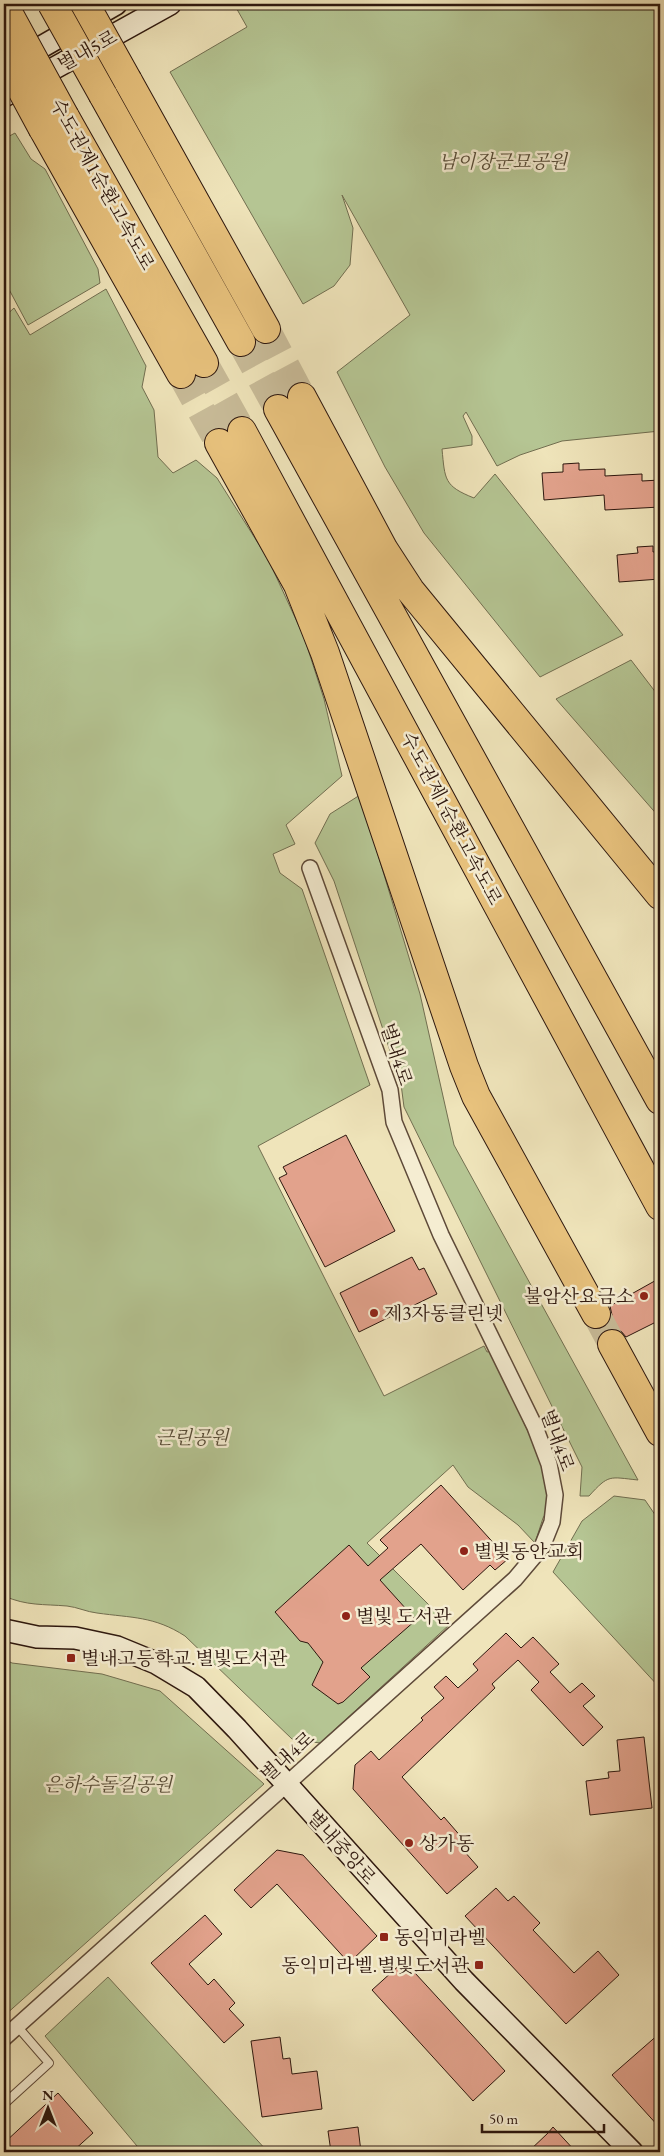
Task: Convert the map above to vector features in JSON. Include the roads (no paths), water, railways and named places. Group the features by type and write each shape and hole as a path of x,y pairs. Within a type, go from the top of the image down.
{"highway":[{"path":"52,4 241,342"},
{"path":"85,4 266,329"},
{"name":"수도권제1순환고속도로","path":"5,6 54,123 193,369"},
{"path":"4,57 54,123"},
{"path":"302,398 384,550 410,590 660,896"},
{"path":"278,410 660,1100"},
{"name":"수도권제1순환고속도로","path":"596,1314 476,1096 460,1057 332,672 310,612 230,437 660,1206"},
{"path":"612,1344 660,1432"}],"street":[{"name":"별내5로","path":"4,69 116,4"},
{"name":"별내5로","path":"4,96 170,4"},
{"name":"별내4로","path":"4,2038 515,1579 542,1547 552,1522 555,1495 549,1464 535,1427 441,1235 394,1122 390,1090 310,868"},
{"name":"별내중앙로","path":"4,1630 37,1636 75,1638 117,1647 156,1663 196,1687 237,1729 464,1981 632,2152"}],"lane":[{"path":"4,2104 49,2063 17,2026"}],"tunnel":[{"path":"266,329 302,397"},
{"path":"241,342 278,409"},
{"path":"204,363 242,431"},
{"path":"181,374 219,443"},
{"path":"596,1314 612,1344"}],"place":[{"name":"불암산요금소","path":"644,1296"},
{"name":"제3자동클린넷","path":"374,1313"},
{"name":"별빛동안교회","path":"464,1551"},
{"name":"별빛 도서관","path":"346,1616"},
{"name":"별내고등학교.별빛도서관","path":"71,1658"},
{"name":"상가동","path":"409,1843"},
{"name":"동익미라벨","path":"384,1937"},
{"name":"동익미라벨.별빛도서관","path":"479,1965"}],"park label":[{"name":"남이장군묘공원","path":"503,161"},
{"name":"근린공원","path":"192,1437"},
{"name":"은하수돌길공원","path":"108,1784"}]}
